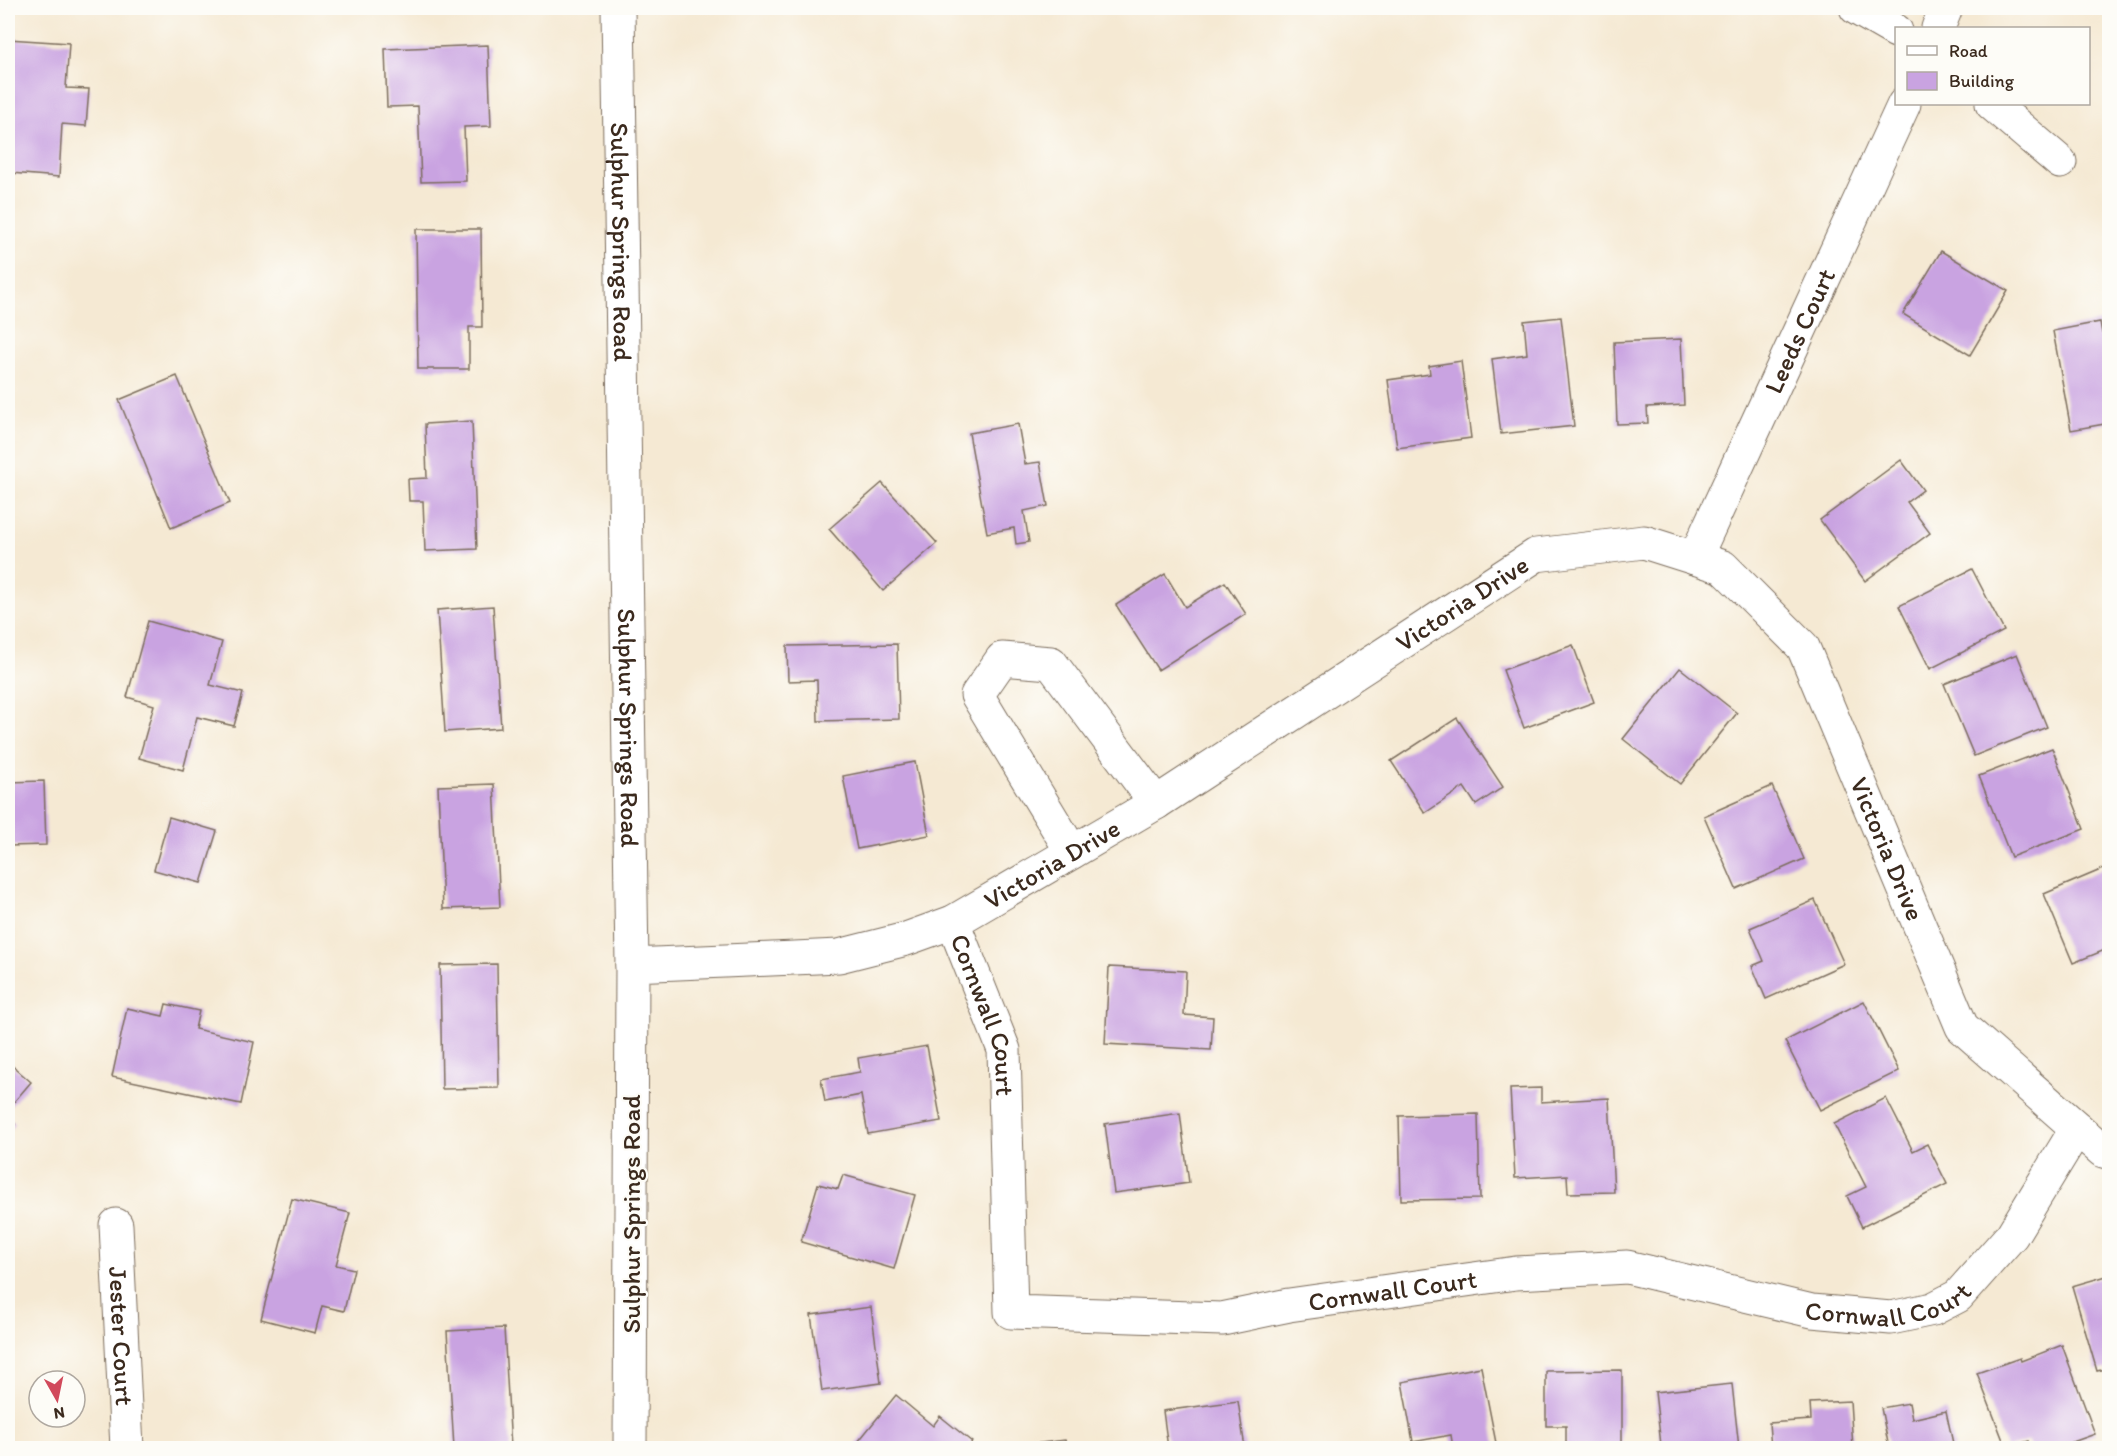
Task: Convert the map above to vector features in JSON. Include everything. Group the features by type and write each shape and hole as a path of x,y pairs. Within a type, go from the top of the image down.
{"street":[{"name":"Sulphur Springs Road","path":"618,8 632,965 630,1449"},
{"path":"1856,8 1895,30"},
{"path":"1938,27 1946,8"},
{"name":"Leeds Court","path":"1695,558 1904,105"},
{"path":"1993,105 2060,162"},
{"name":"Victoria Drive","path":"632,965 838,956 906,939 953,922 1156,803 1536,555 1644,542 1723,567 1803,647 1962,1027 2103,1151 2109,1153"},
{"path":"1072,852 977,695 1002,659 1051,663 1156,803"},
{"name":"Cornwall Court","path":"953,922 1004,1050 1011,1312 1222,1319 1289,1305 1516,1274 1627,1267 1812,1311 1890,1318 1933,1309 1958,1296 2012,1235 2077,1128"},
{"name":"Jester Court","path":"116,1225 128,1449"}],"building":[{"path":"8,39 69,43 66,88 89,89 86,126 62,124 59,177 11,173 15,117 8,117"},
{"path":"488,45 491,126 464,127 466,181 421,182 418,106 387,107 385,49"},
{"path":"416,229 481,229 482,327 469,327 469,369 418,369"},
{"path":"1941,251 2008,291 1970,355 1903,314"},
{"path":"1561,317 1574,426 1501,434 1492,359 1527,354 1524,321"},
{"path":"2100,322 2102,333 2110,332 2110,423 2071,430 2053,331"},
{"path":"1681,339 1684,405 1647,407 1648,423 1617,424 1614,342"},
{"path":"1461,361 1471,438 1397,448 1388,380 1430,374 1429,366"},
{"path":"177,376 230,503 171,528 119,400"},
{"path":"472,421 477,549 425,551 423,501 409,501 408,479 427,478 425,424"},
{"path":"1018,424 1025,464 1040,462 1048,506 1024,511 1029,542 1016,544 1014,528 987,533 969,433"},
{"path":"1901,460 1923,490 1907,502 1930,533 1865,581 1820,520"},
{"path":"882,483 937,543 883,591 829,529"},
{"path":"1972,569 2004,631 1930,669 1899,606"},
{"path":"1165,574 1185,607 1225,582 1246,614 1158,670 1116,605"},
{"path":"493,606 501,728 445,732 437,610"},
{"path":"148,621 222,642 210,685 243,693 234,726 197,717 183,770 139,758 154,705 127,697"},
{"path":"897,644 899,719 818,721 817,680 788,681 787,646"},
{"path":"1573,645 1594,702 1524,728 1503,670"},
{"path":"2017,654 2047,727 1974,756 1944,684"},
{"path":"1680,668 1737,713 1680,784 1623,739"},
{"path":"1457,718 1503,787 1476,805 1464,787 1425,813 1391,761"},
{"path":"2052,748 2084,829 2011,857 1979,776"},
{"path":"915,762 929,835 857,849 843,776"},
{"path":"44,781 46,845 8,846 8,782"},
{"path":"494,784 500,907 443,909 438,786"},
{"path":"1772,786 1804,859 1736,889 1704,816"},
{"path":"169,817 217,831 201,883 154,870"},
{"path":"2110,866 2110,948 2073,963 2044,894"},
{"path":"1815,900 1844,964 1766,999 1752,966 1764,961 1750,928"},
{"path":"497,964 499,1088 442,1089 440,965"},
{"path":"1109,967 1186,971 1184,1015 1213,1017 1211,1050 1105,1044"},
{"path":"1864,1001 1899,1071 1820,1110 1785,1041"},
{"path":"166,1004 199,1011 195,1029 254,1042 241,1104 112,1077 127,1008 163,1016"},
{"path":"927,1046 941,1121 868,1134 861,1095 825,1102 821,1079 860,1072 858,1058"},
{"path":"8,1062 31,1082 8,1109"},
{"path":"1541,1088 1541,1102 1609,1098 1614,1192 1568,1193 1567,1175 1515,1178 1510,1089"},
{"path":"1886,1098 1913,1151 1927,1144 1947,1184 1862,1227 1847,1196 1866,1187 1834,1124"},
{"path":"1180,1113 1189,1183 1114,1193 1105,1124"},
{"path":"1478,1114 1480,1199 1401,1200 1399,1116"},
{"path":"8,1117 15,1124 8,1133"},
{"path":"843,1175 915,1195 894,1269 801,1242 818,1184 838,1189"},
{"path":"292,1199 350,1213 336,1265 354,1269 344,1311 322,1306 315,1333 261,1319"},
{"path":"2110,1275 2110,1368 2097,1371 2072,1286"},
{"path":"871,1307 881,1383 822,1391 811,1315"},
{"path":"504,1328 511,1448 454,1448 447,1331"},
{"path":"2062,1345 2095,1434 2056,1448 2031,1448 2029,1441 2006,1448 1977,1373 2020,1358 2021,1361"},
{"path":"1481,1367 1497,1448 1453,1448 1451,1435 1413,1442 1402,1382"},
{"path":"1622,1370 1622,1446 1566,1447 1566,1426 1546,1426 1546,1371"},
{"path":"1732,1384 1739,1448 1679,1448 1678,1444 1661,1445 1655,1392"},
{"path":"896,1395 933,1426 940,1416 972,1442 967,1448 853,1448"},
{"path":"1238,1401 1245,1448 1168,1448 1163,1411"},
{"path":"1850,1401 1853,1448 1771,1448 1769,1423 1811,1420 1810,1403"},
{"path":"1909,1403 1912,1419 1946,1411 1954,1448 1889,1448 1881,1408"},
{"path":"1065,1440 1067,1448 1008,1448 1008,1447"}]}
